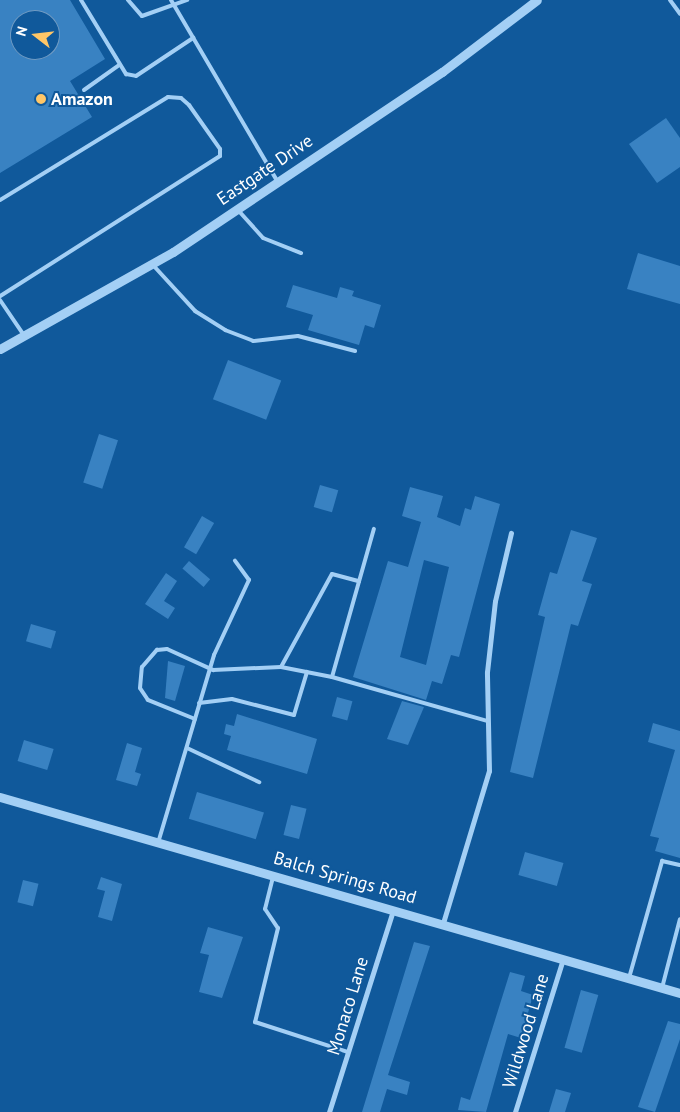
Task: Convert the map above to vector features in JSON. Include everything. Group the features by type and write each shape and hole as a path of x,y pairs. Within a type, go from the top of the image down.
{"street":[{"name":"Eastgate Drive","path":"0,349 23,334 152,264 236,210 442,72 537,0"},
{"path":"443,923 488,771 490,722 488,672 495,600 510,533"},
{"name":"Balch Springs Road","path":"0,797 443,923 680,993"},
{"name":"Monaco Lane","path":"329,1112 394,909"},
{"name":"Wildwood Lane","path":"515,1112 563,959"}],"lane":[{"path":"81,0 126,74 136,76 193,38"},
{"path":"128,0 142,16 175,8 187,0"},
{"path":"171,0 278,182"},
{"path":"670,0 680,14"},
{"path":"84,90 119,65"},
{"path":"0,200 168,97 181,98 189,105 220,149 220,156 0,296"},
{"path":"236,210 263,238 301,253"},
{"path":"152,264 195,311 225,330 252,342 298,336 355,351"},
{"path":"0,300 23,334"},
{"path":"332,677 374,528"},
{"path":"158,843 200,703 213,670 214,655 249,580 235,561"},
{"path":"280,667 332,574 359,581"},
{"path":"195,719 148,700 140,688 142,667 157,650 167,649 213,670 280,667 332,677 490,722"},
{"path":"200,703 232,699 294,715 307,672"},
{"path":"186,748 259,782"},
{"path":"629,978 662,861 680,865"},
{"path":"274,875 265,909 278,928 254,1022 348,1052"},
{"path":"662,988 680,919"}],"building":[{"name":"Amazon","path":"0,0 70,0 105,59 70,81 92,117 0,173"},
{"path":"666,118 680,138 680,167 657,183 629,144"},
{"path":"638,253 680,266 680,304 627,289"},
{"path":"293,285 337,298 340,287 354,291 352,296 381,305 374,328 365,325 359,345 308,330 313,315 286,307"},
{"path":"228,360 281,380 266,420 213,399"},
{"path":"99,434 118,440 102,489 83,483"},
{"path":"320,485 338,490 332,512 314,507"},
{"path":"410,487 443,496 437,517 460,526 465,508 471,510 475,496 500,504 459,657 451,655 442,684 432,681 426,700 353,677 388,561 408,567 421,522 402,516","holes":["424,560 449,567 426,665 400,657"]},
{"path":"202,516 214,523 196,554 184,547"},
{"path":"571,530 597,538 582,581 592,584 578,626 571,624 533,778 510,772 545,617 538,615 550,572 557,574"},
{"path":"189,561 210,579 204,587 182,569"},
{"path":"166,573 177,581 164,601 175,608 168,619 145,604"},
{"path":"31,624 56,631 51,648 26,641"},
{"path":"168,661 185,666 175,701 165,698"},
{"path":"337,697 352,701 347,720 332,716"},
{"path":"402,701 424,707 408,745 387,739"},
{"path":"237,714 317,739 307,774 227,750 231,736 224,734 226,724 234,726"},
{"path":"653,723 680,731 680,858 655,851 659,838 650,836 675,750 648,742"},
{"path":"24,740 54,749 47,770 18,761"},
{"path":"127,743 142,748 135,772 141,774 137,786 116,780"},
{"path":"197,792 264,812 256,839 189,819"},
{"path":"291,805 307,809 299,839 284,835"},
{"path":"525,852 563,863 557,886 518,875"},
{"path":"101,877 122,884 112,921 98,917 105,891 97,889"},
{"path":"23,880 39,884 33,906 17,902"},
{"path":"208,927 243,937 222,998 199,992 209,955 200,953"},
{"path":"414,942 430,946 388,1075 410,1082 407,1095 387,1089 380,1112 362,1112"},
{"path":"510,972 525,976 521,991 533,995 521,1038 508,1034 486,1112 458,1110 461,1097 470,1100"},
{"path":"581,990 598,995 582,1053 564,1048"},
{"path":"668,1021 680,1024 680,1039 655,1112 638,1107"},
{"path":"556,1089 571,1093 565,1112 549,1112"}],"place":[{"name":"Amazon","path":"41,99"}]}
